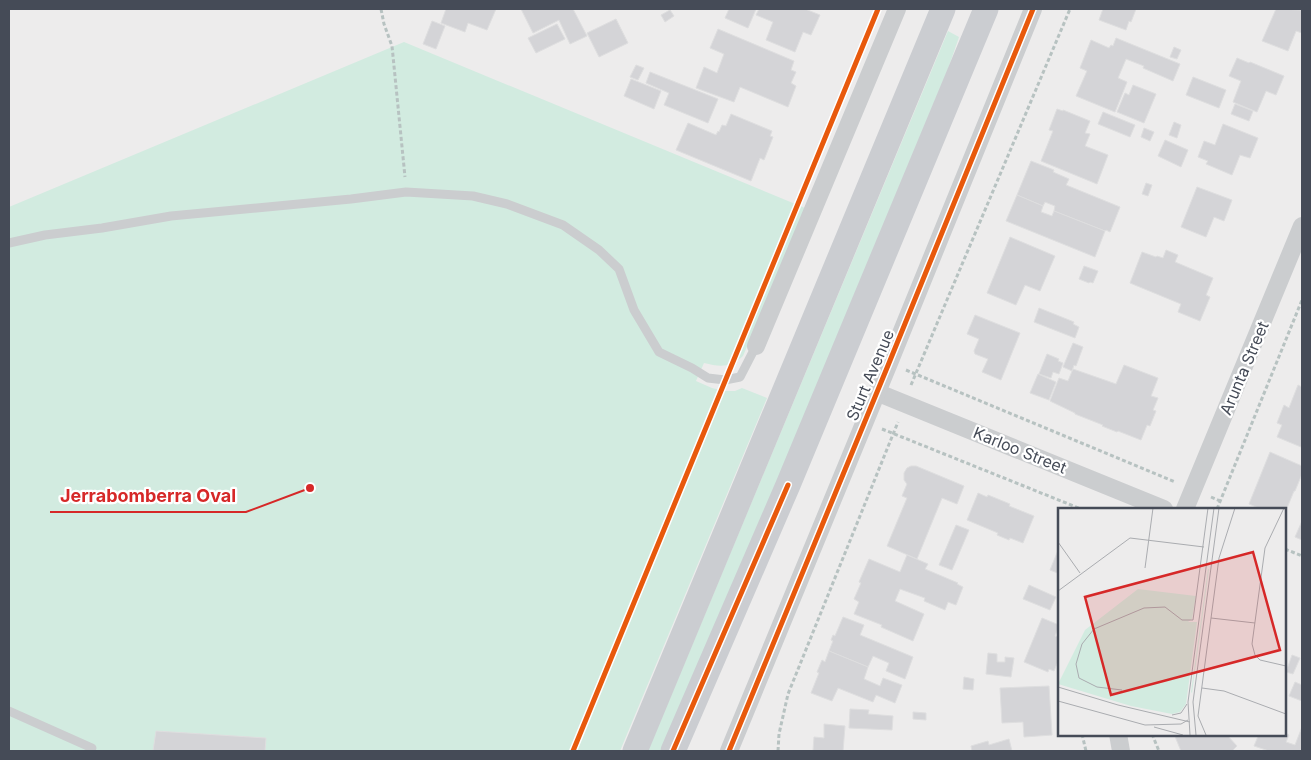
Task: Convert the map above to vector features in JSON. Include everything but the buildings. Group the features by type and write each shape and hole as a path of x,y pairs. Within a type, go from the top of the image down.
{"main road":[{"path":"635,751 943,9"},
{"name":"Sturt Avenue","path":"673,751 788,485 986,9"}],"street":[{"path":"756,346 897,9"},
{"name":"Sturt Avenue","path":"729,751 1034,9"},
{"name":"Arunta Street","path":"1185,508 1302,226"},
{"name":"Karloo Street","path":"876,392 1162,508"},
{"path":"1118,735 1121,751"}],"lane":[{"path":"9,243 45,235 102,228 172,216 406,192 473,196 507,204 563,225 599,250 619,270 634,310 659,352 708,378 725,380 740,377 756,346"},
{"path":"9,711 92,748"}],"path":[{"path":"380,9 392,46 406,192"},
{"path":"915,374 1070,9"},
{"path":"1217,508 1302,300"},
{"path":"889,363 1220,501"},
{"path":"864,422 1079,508"},
{"path":"778,751 779,734 788,694 894,434"},
{"path":"1286,549 1302,556"},
{"path":"1082,735 1086,751"},
{"path":"1152,735 1159,751"}],"green space":[{"path":"948,31 959,37 948,69 665,751 648,751"},
{"path":"404,42 805,208 743,356 734,363 725,366 704,363 696,381 725,391 735,391 742,388 767,398 620,751 9,751 9,207"}],"cycle path":[{"path":"573,751 878,9"},
{"path":"729,751 1033,9"},
{"path":"673,751 788,485"}],"place":[{"name":"Jerrabomberra Oval","path":"310,488"}]}
